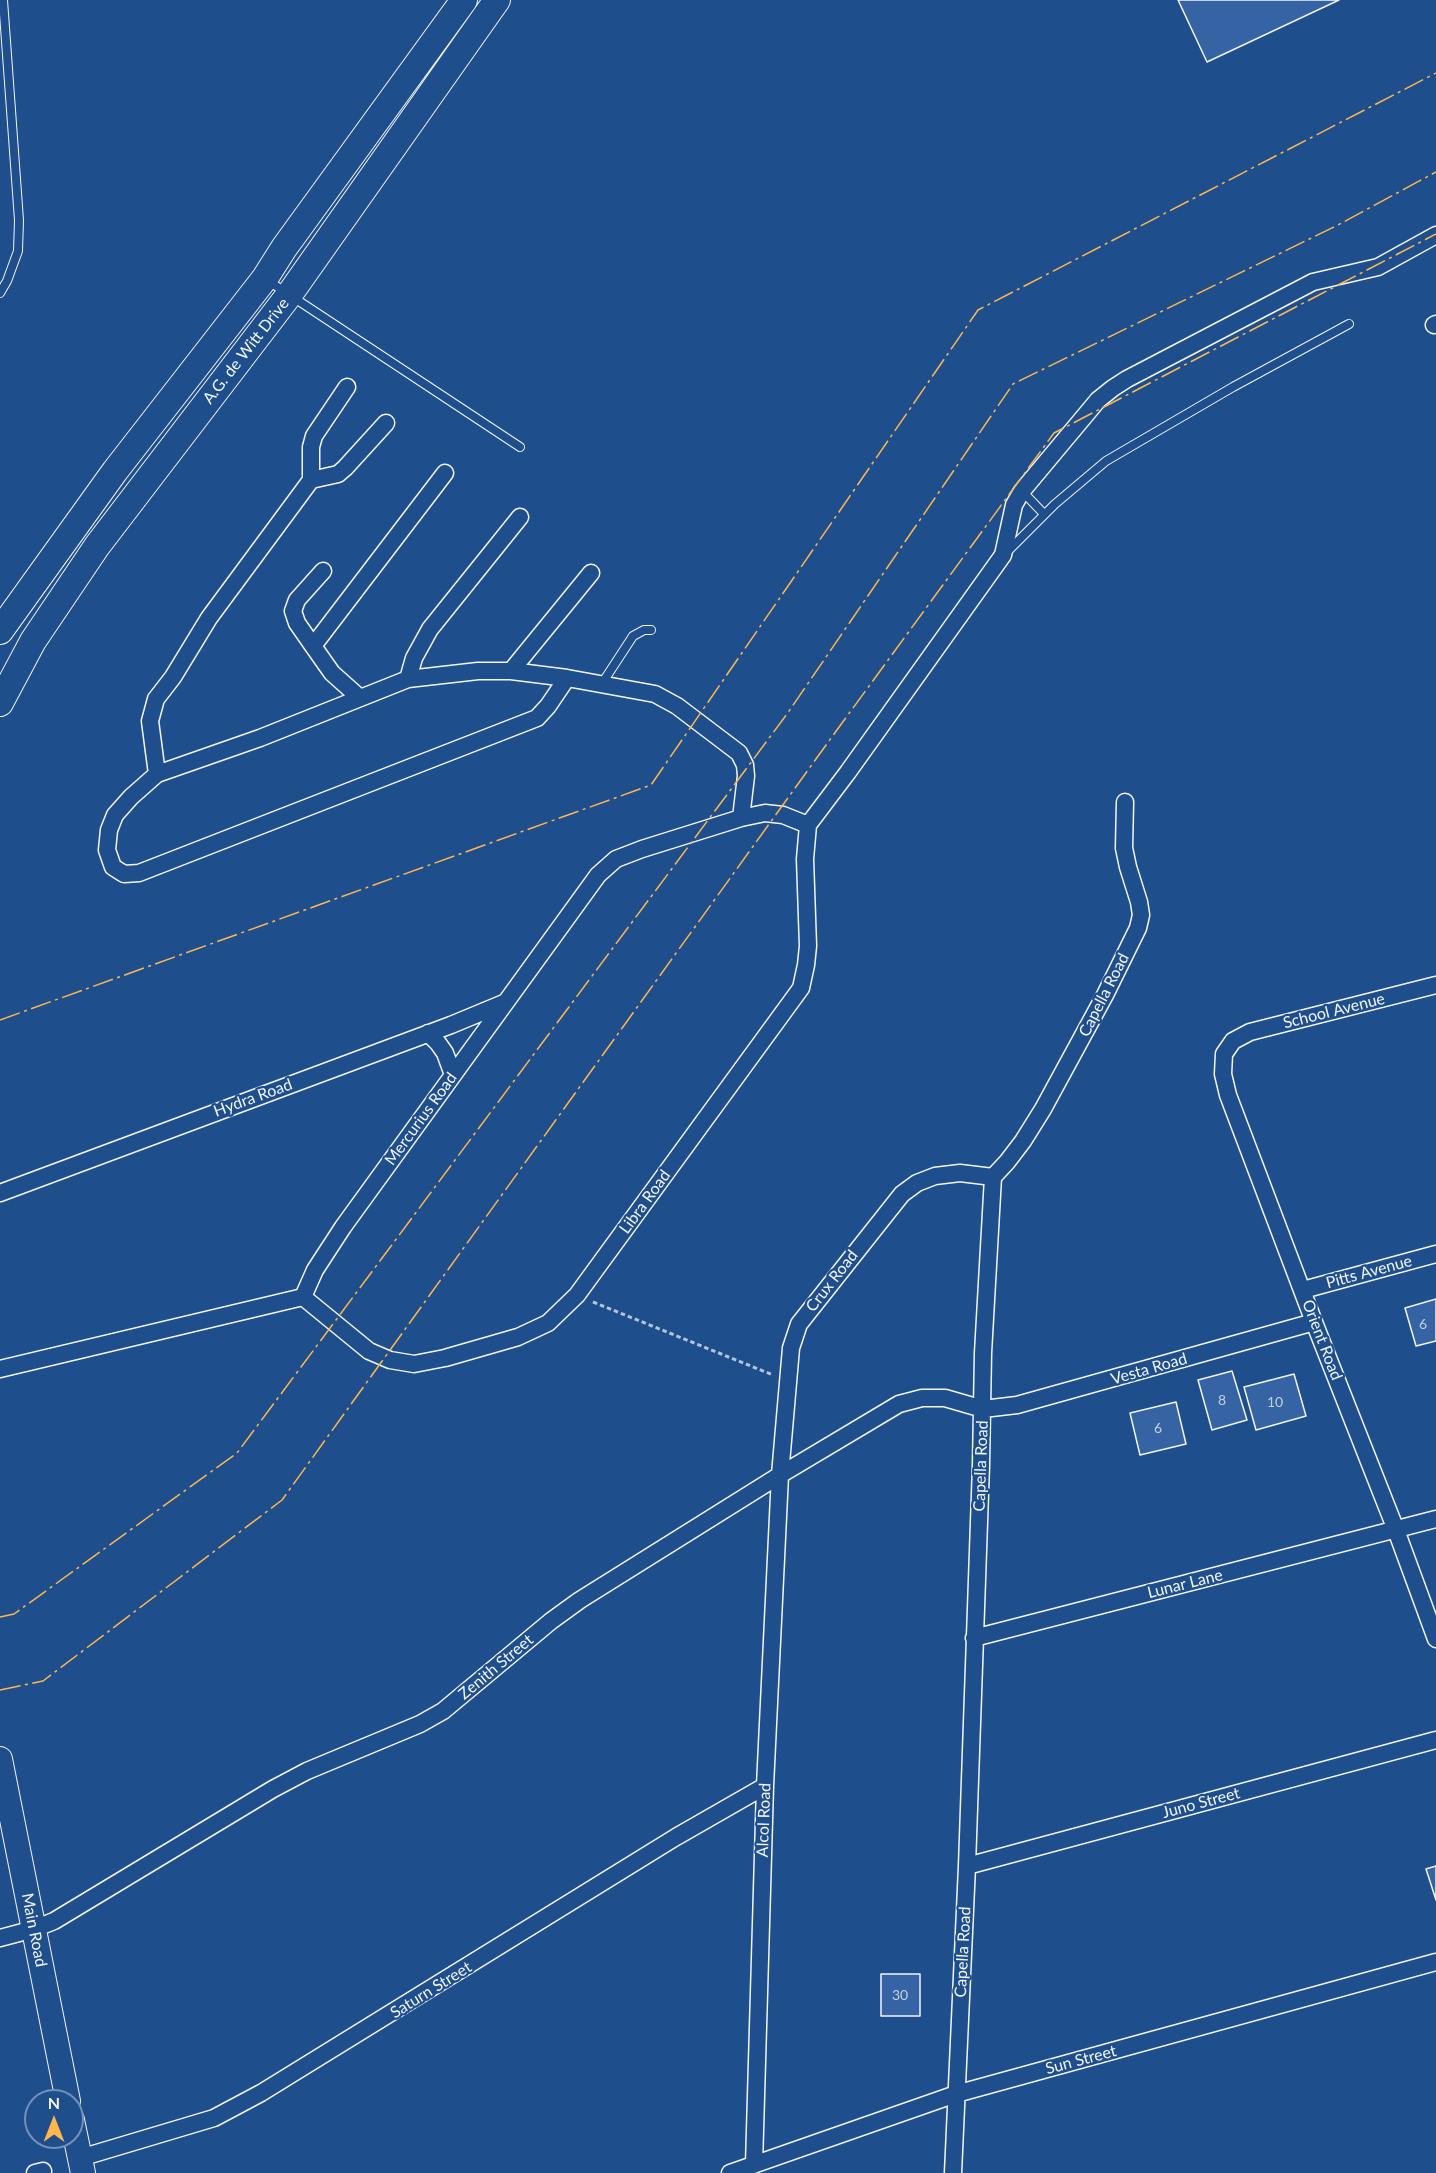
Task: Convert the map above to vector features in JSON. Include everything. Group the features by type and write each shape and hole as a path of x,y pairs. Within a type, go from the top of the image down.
{"main road":[{"name":"A.G. de Witt Drive","path":"0,631 115,471 265,278 284,248 464,0"},
{"name":"A.G. de Witt Drive","path":"0,703 33,641 97,546 289,295 485,4"},
{"path":"115,471 141,487"},
{"path":"71,531 97,546"}],"street":[{"path":"808,825 1003,555 1014,505 1022,491 1098,400 1113,388 1312,282 1378,267 1436,236"},
{"path":"157,774 150,722 156,699 209,618 311,480 311,447 314,436 347,387"},
{"path":"311,480 338,474 386,423"},
{"path":"313,646 445,473"},
{"path":"408,679 414,658 430,629 520,517"},
{"path":"323,571 297,600 293,611 297,623 332,673 360,698"},
{"path":"511,671 591,573"},
{"path":"567,678 537,718 139,873 124,874 113,867 107,850 109,830 115,815 157,774 260,738 408,679 478,671 511,671 567,678 655,694 677,706 739,753 745,765 746,776 741,818"},
{"name":"Capella Road","path":"953,2173 967,1866 983,1353 993,1177 1008,1162 1043,1109 1105,995 1138,928 1141,915 1140,902 1124,848 1125,802"},
{"name":"Mercurius Road","path":"303,1297 315,1270 343,1227 598,875 616,859 741,818 765,813 783,815 808,825"},
{"name":"Libra Road","path":"303,1297 369,1351 390,1360 414,1364 445,1358 518,1337 548,1323 577,1295 801,988 808,946 805,859 808,825"},
{"name":"School Avenue","path":"1233,1041 1250,1032 1436,985"},
{"name":"Hydra Road","path":"0,1193 506,1002"},
{"path":"428,1033 445,1053 453,1075"},
{"name":"Orient Road","path":"1233,1041 1224,1054 1223,1074 1228,1095 1436,1639"},
{"name":"Crux Road","path":"780,1475 786,1381 791,1348 799,1324 902,1194 917,1183 935,1176 960,1173 993,1177"},
{"name":"Pitts Avenue","path":"1303,1290 1436,1254"},
{"path":"0,1369 303,1297"},
{"name":"Vesta Road","path":"982,1410 1017,1405 1068,1392 1314,1322"},
{"name":"Zenith Street","path":"0,1938 54,1921 307,1771 420,1724 443,1711 551,1621 580,1600 780,1475 899,1404 922,1398 945,1398 982,1410"},
{"name":"Alcol Road","path":"754,2165 765,1786 780,1475"},
{"name":"Lunar Lane","path":"974,1638 1436,1519"},
{"name":"Juno Street","path":"967,1866 1436,1740"},
{"name":"Main Road","path":"0,1759 66,2089"},
{"name":"Saturn Street","path":"81,2166 214,2118 261,2093 676,1837 765,1786"},
{"name":"Sun Street","path":"730,2173 956,2094 1436,1962"},
{"path":"78,2149 81,2166"}],"lane":[{"path":"0,292 7,281 18,251 19,220 3,0"},
{"path":"265,278 520,447"},
{"path":"1003,555 1044,514 1106,461 1233,387 1349,324"},
{"path":"1022,491 1044,514"},
{"path":"600,685 633,636 644,630 651,630"}],"path":[{"path":"577,1295 786,1381"}],"building":[{"path":"1178,0 1339,0 1207,62"},
{"path":"1436,1299 1436,1341 1416,1346 1405,1308"},
{"path":"1232,1371 1247,1420 1212,1430 1198,1380"},
{"path":"1294,1374 1306,1416 1256,1430 1244,1387"},
{"path":"1176,1402 1186,1444 1140,1455 1130,1413"},
{"path":"1436,1866 1436,1900 1426,1869"},
{"path":"881,1974 920,1974 920,2016 881,2016"}],"power":[{"path":"0,1020 651,785 978,310 1436,73"},
{"path":"0,1617 14,1614 237,1453 787,714 1013,384 1336,226 1436,172"},
{"path":"0,1690 43,1681 282,1500 1054,433 1436,234"}]}
